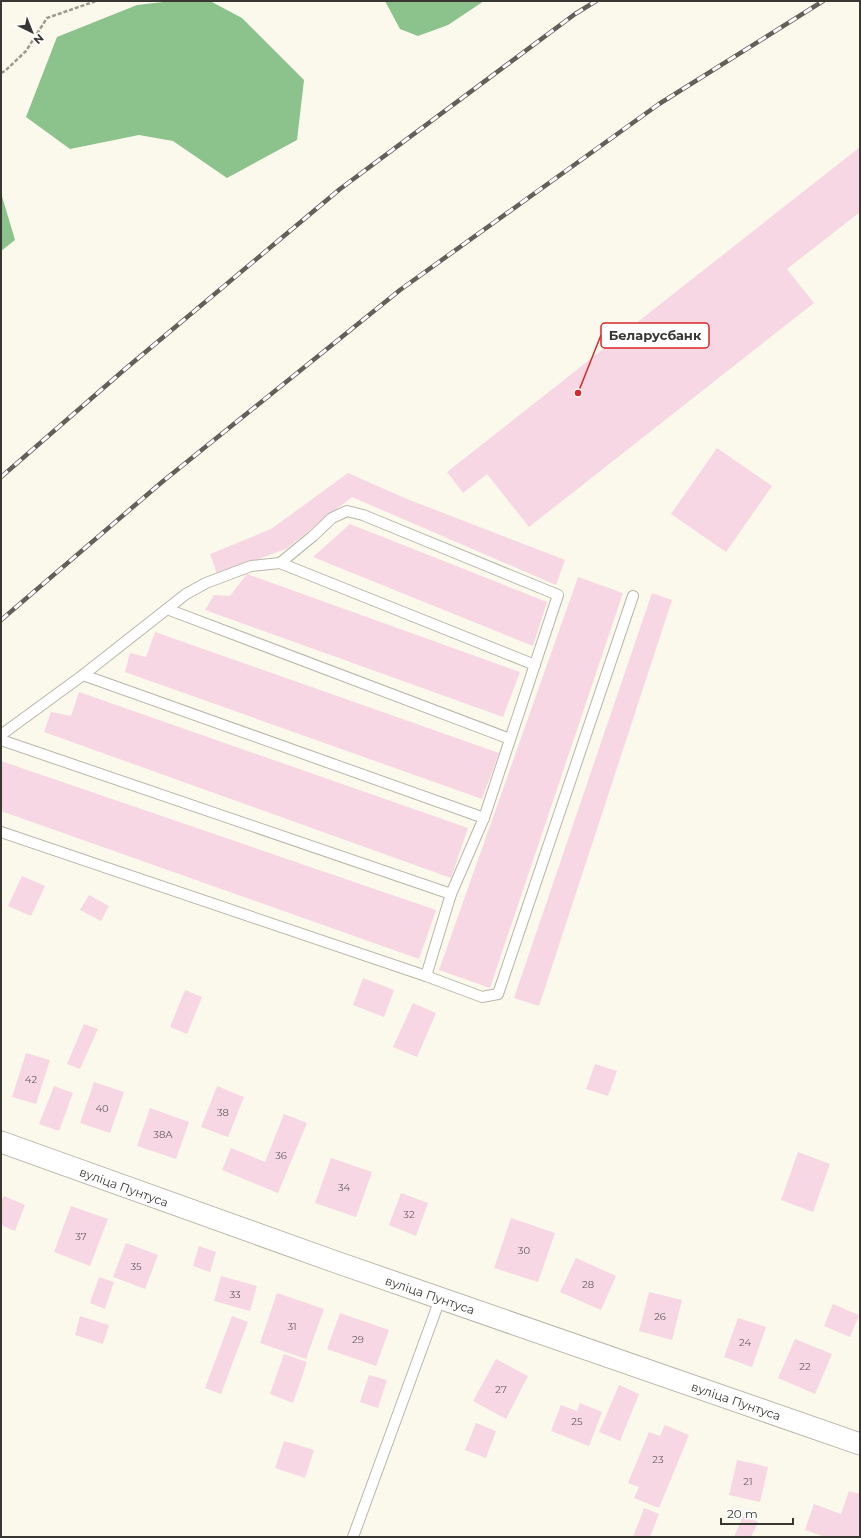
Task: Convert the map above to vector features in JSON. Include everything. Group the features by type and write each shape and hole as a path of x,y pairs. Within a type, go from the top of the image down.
{"street":[{"name":"вуліца Пунтуса","path":"1,1142 440,1299 860,1444"}],"lane":[{"path":"280,563 332,518 347,510 363,515 558,595 484,818 451,894 426,976"},
{"path":"1,735 83,675 186,594 206,583 251,566 280,563 535,665"},
{"path":"1,832 426,976 482,997 498,994 633,596"},
{"path":"167,609 510,739"},
{"path":"83,675 484,818"},
{"path":"1,740 451,894"},
{"path":"353,1537 440,1299"}],"path":[{"path":"1,73 26,51 47,18 96,1"}],"green space":[{"path":"172,1 210,1 242,18 304,80 297,140 227,178 173,141 139,135 70,149 26,117 57,37 137,5"},
{"path":"385,1 484,1 448,25 418,36 400,29"},
{"path":"1,193 15,240 1,251"}],"building":[{"path":"860,147 860,212 787,269 814,303 529,527 487,474 463,493 447,472"},
{"path":"717,448 772,486 726,552 671,514"},
{"path":"348,473 407,499 565,560 556,585 352,497 286,549 217,574 210,554 271,529"},
{"path":"350,524 547,602 533,646 313,557"},
{"path":"247,574 520,672 503,717 205,610 214,595 230,596"},
{"path":"578,577 623,593 490,988 439,970"},
{"path":"652,593 672,600 539,1006 514,998"},
{"path":"155,632 499,753 482,799 125,672 130,653 146,657"},
{"path":"79,692 468,828 451,878 44,732 51,712 71,716"},
{"path":"1,761 436,910 419,959 1,811"},
{"path":"22,876 45,886 31,916 8,906"},
{"path":"89,895 109,906 101,921 80,910"},
{"path":"363,978 394,990 384,1017 353,1005"},
{"path":"185,990 202,997 187,1034 170,1027"},
{"path":"413,1003 436,1013 417,1057 393,1047"},
{"path":"84,1024 98,1029 80,1069 67,1064"},
{"path":"26,1053 50,1060 36,1104 12,1097"},
{"path":"595,1064 617,1071 608,1096 586,1089"},
{"path":"94,1082 124,1092 110,1133 80,1123"},
{"path":"54,1086 73,1093 59,1131 39,1124"},
{"path":"217,1086 244,1097 228,1137 201,1127"},
{"path":"150,1108 189,1122 176,1159 137,1146"},
{"path":"284,1114 307,1123 278,1193 222,1170 231,1148 265,1162"},
{"path":"798,1152 830,1164 813,1212 781,1200"},
{"path":"331,1158 372,1172 356,1217 315,1203"},
{"path":"401,1193 428,1203 416,1236 389,1225"},
{"path":"4,1196 25,1205 15,1231 1,1225 1,1202"},
{"path":"71,1206 108,1219 90,1266 54,1252"},
{"path":"511,1218 555,1233 538,1282 494,1268"},
{"path":"126,1243 158,1255 145,1289 113,1277"},
{"path":"199,1246 216,1252 210,1272 193,1266"},
{"path":"576,1258 616,1276 601,1310 560,1292"},
{"path":"221,1276 257,1286 250,1311 214,1301"},
{"path":"99,1277 114,1282 105,1309 90,1303"},
{"path":"649,1292 682,1300 672,1340 639,1331"},
{"path":"277,1293 324,1309 306,1359 260,1343"},
{"path":"833,1304 859,1315 850,1337 824,1326"},
{"path":"340,1313 389,1330 376,1366 327,1349"},
{"path":"80,1316 109,1325 103,1344 75,1335"},
{"path":"232,1316 248,1322 221,1394 205,1388"},
{"path":"738,1318 766,1327 752,1367 724,1357"},
{"path":"795,1339 832,1354 815,1394 778,1378"},
{"path":"284,1354 307,1362 293,1403 270,1394"},
{"path":"496,1359 528,1376 506,1419 473,1401"},
{"path":"369,1375 387,1380 378,1408 360,1402"},
{"path":"619,1385 639,1394 620,1441 599,1432"},
{"path":"580,1403 602,1412 589,1446 551,1431 561,1405 577,1411"},
{"path":"476,1423 496,1431 486,1458 465,1450"},
{"path":"665,1425 689,1435 659,1508 634,1498 639,1487 628,1483 649,1432 660,1436"},
{"path":"284,1441 314,1450 305,1478 275,1468"},
{"path":"737,1460 768,1467 760,1502 729,1495"},
{"path":"849,1491 860,1494 859,1537 825,1537 805,1530 814,1504 841,1514"},
{"path":"644,1508 659,1514 650,1537 633,1537"},
{"path":"743,1516 758,1522 751,1537 734,1537"}],"railway":[{"path":"1,477 124,370 340,189 575,14 596,1"},
{"path":"1,620 162,482 400,290 659,104 823,1"}],"place":[{"name":"Беларусбанк","path":"578,393"}]}
